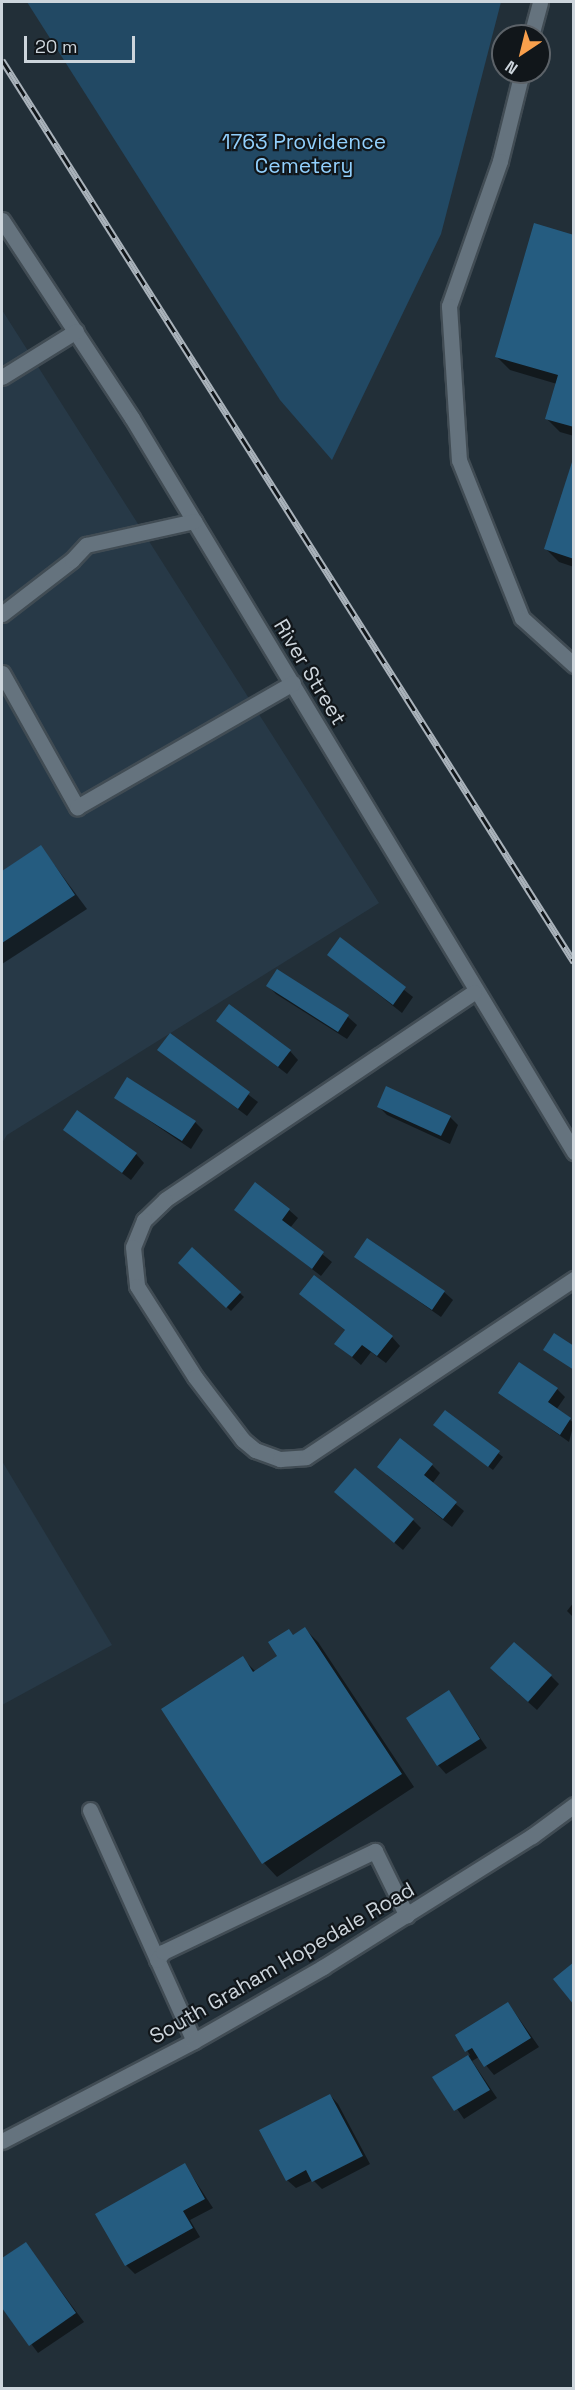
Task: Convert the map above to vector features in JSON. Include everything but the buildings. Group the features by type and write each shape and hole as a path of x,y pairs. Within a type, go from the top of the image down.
{"street":[{"path":"534,24 540,2"},
{"path":"519,84 500,161 449,306 459,460 522,618 573,665"},
{"name":"River Street","path":"2,220 76,331 194,520 474,992 573,1152"},
{"path":"2,377 76,331"},
{"path":"2,614 72,560 86,545 194,520"},
{"path":"2,673 77,807 292,683"},
{"path":"474,992 165,1200 144,1220 133,1247 137,1286 195,1377 243,1440 255,1450 280,1459 306,1457 573,1279"},
{"name":"South Graham Hopedale Road","path":"2,2141 194,2041 407,1916 573,1805"},
{"path":"90,1810 194,2041"},
{"path":"157,1960 163,1952 375,1851 407,1916"}],"shaded area":[{"path":"2,310 379,903 7,1135 2,1143"},
{"path":"2,1461 112,1645 2,1705"}],"green space":[{"name":"1763 Providence Cemetery","path":"27,2 501,2 495,24 491,24 491,41 441,234 332,460 280,400"}],"railway":[{"path":"2,60 574,962"}]}
